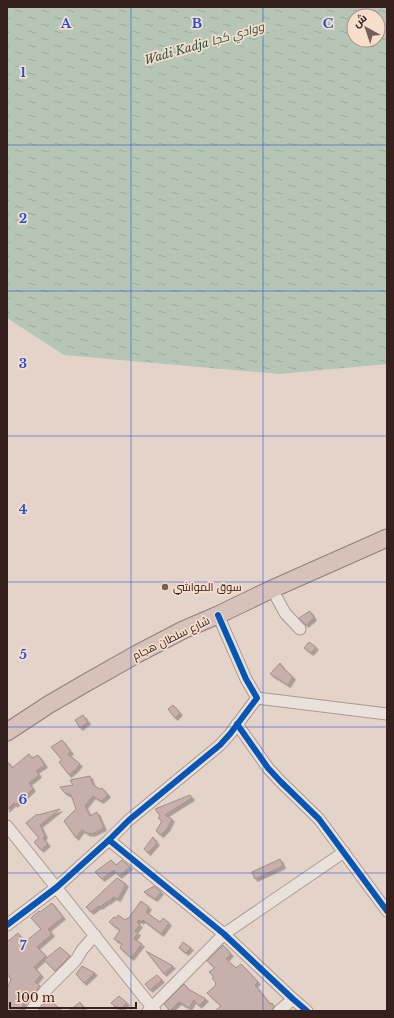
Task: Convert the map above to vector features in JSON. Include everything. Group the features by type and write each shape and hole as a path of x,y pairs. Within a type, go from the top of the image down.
{"highway":[{"name":"شارع سلطان هجام","path":"7,732 48,704 110,668 183,630 387,538"}],"street":[{"path":"272,589 285,613 300,629"},
{"path":"218,615 246,679 257,698"},
{"path":"257,698 387,714"},
{"path":"7,925 56,887 109,840 129,820 220,745 257,698"},
{"path":"237,724 268,768 319,818 387,911"},
{"path":"7,826 94,935 151,1010 224,934 344,852"},
{"path":"109,840 224,934 307,1011"},
{"path":"31,1011 45,991 76,960 94,935"},
{"path":"279,1011 293,999"}],"water":[{"name":"Wadi Kadja ووادي كجا","path":"7,7 387,7 387,364 280,374 64,355 7,318"}],"building":[{"path":"310,611 314,618 306,625 299,618"},
{"path":"309,642 316,647 311,653 304,648"},
{"path":"280,663 283,668 293,677 288,685 270,674"},
{"path":"173,705 180,713 175,718 168,709"},
{"path":"83,715 88,722 80,728 75,720"},
{"path":"62,740 71,752 68,754 80,764 69,775 59,762 62,760 51,747"},
{"path":"29,754 32,758 38,755 45,765 36,771 39,775 29,783 33,789 7,810 7,761 12,768"},
{"path":"90,776 93,785 100,789 102,788 108,795 101,801 93,796 85,806 90,816 97,812 104,828 92,834 82,830 76,838 64,821 76,809 71,795 65,793 60,787 73,785 70,780"},
{"path":"190,795 192,798 165,815 172,819 167,829 161,835 156,831 162,821 158,818 160,816 155,809"},
{"path":"60,809 40,825 45,836 43,838 48,844 41,850 34,842 39,838 26,823 37,814"},
{"path":"153,837 157,843 148,853 144,849"},
{"path":"280,859 283,866 255,879 252,872"},
{"path":"111,860 116,865 122,860 130,867 119,876 114,870 102,879 95,872"},
{"path":"117,878 126,884 118,899 114,897 91,912 86,907"},
{"path":"154,886 161,892 155,899 144,892"},
{"path":"141,901 149,907 146,912 160,922 163,918 169,923 161,934 143,920 141,922 139,920 137,922 140,925 135,931 138,933 134,939 142,944 131,958 120,948 122,944 114,939 120,930 109,922 118,915 125,920 127,918 128,919"},
{"path":"52,903 63,917 48,929 52,934 37,947 46,956 34,967 41,975 35,982 40,986 34,994 32,992 25,998 21,1011 7,1011 7,989 11,979 7,974 7,942 18,933 25,942 41,929 31,918"},
{"path":"183,942 191,948 186,953 179,948"},
{"path":"223,945 231,954 226,959 236,968 241,964 258,982 255,985 270,1004 272,1003 274,1006 272,1011 215,1011 221,1006 207,993 216,985 212,978 214,977 209,972 215,968 207,961"},
{"path":"60,947 70,956 55,971 44,960"},
{"path":"146,951 173,966 164,974"},
{"path":"82,966 95,973 84,983 76,974"},
{"path":"157,975 162,980 150,990 145,984"},
{"path":"184,984 188,989 206,999 199,1006 194,1000 189,1008 179,1002 170,1011 164,1004"},
{"path":"50,996 49,999 62,1011 39,1011"},
{"path":"119,996 127,1003 120,1010 111,1003"},
{"path":"80,1002 85,1011 69,1011"}],"cycle path":[{"path":"7,925 57,887 129,820 220,745 257,698 246,679 218,615"},
{"path":"237,724 268,768 319,819 387,911"},
{"path":"109,840 224,934 307,1011"}],"place":[{"name":"سوق المواشي","path":"165,587"}]}
